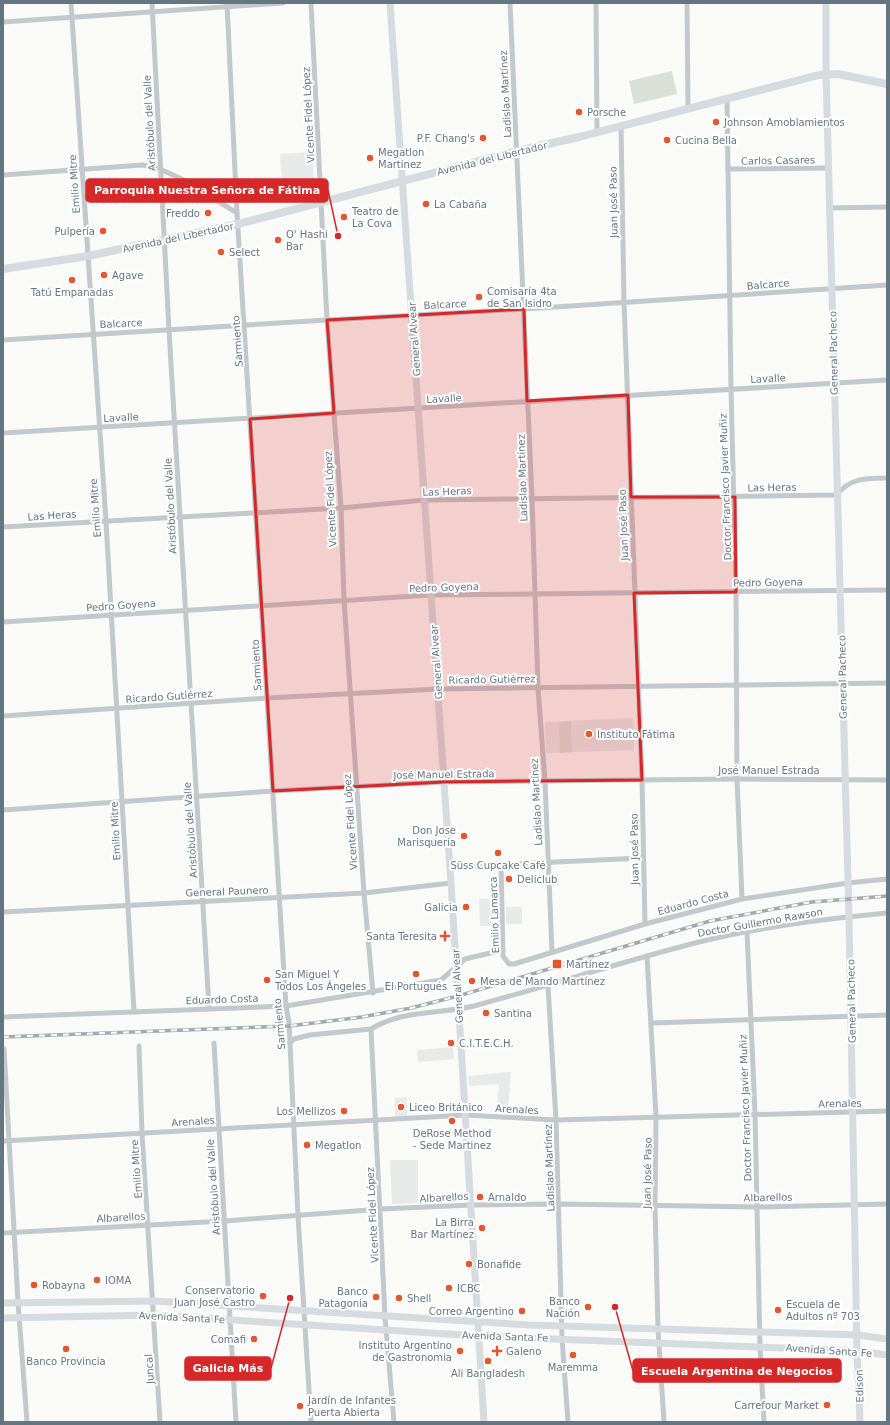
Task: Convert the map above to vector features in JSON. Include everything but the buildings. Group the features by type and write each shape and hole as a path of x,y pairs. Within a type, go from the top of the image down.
{"main road":[{"name":"Avenida del Libertador","path":"3,269 88,256 238,224 517,151 826,74 838,74 887,84"}],"street":[{"name":"Emilio Mitre","path":"71,3 106,521 134,1012"},
{"name":"Aristóbulo del Valle","path":"152,3 169,330 204,901 209,1008"},
{"path":"3,22 152,12 227,4 283,3"},
{"name":"Vicente Fidel López","path":"311,3 327,320 341,508 344,600 352,693 356,786 373,993"},
{"name":"General Alvear","path":"390,3 452,883 458,1010 472,1205 477,1322 484,1422"},
{"name":"Ladislao Martínez","path":"510,3 532,498 538,688 545,782 552,952"},
{"path":"596,3 597,132"},
{"path":"687,3 688,108"},
{"name":"General Pacheco","path":"826,3 826,74 844,778 849,917 858,1335 857,1351"},
{"name":"Sarmiento","path":"227,4 238,224 286,1006 290,1043 304,1325 311,1422"},
{"name":"Doctor Francisco Javier Muñiz","path":"727,98 731,296 731,389 735,497 737,779 742,899"},
{"name":"Juan José Paso","path":"621,126 624,302 642,780 642,858 645,924"},
{"path":"3,175 142,165 161,169 238,213"},
{"name":"Carlos Casares","path":"728,169 829,168"},
{"path":"830,208 887,207"},
{"name":"Balcarce","path":"3,340 524,309 887,285"},
{"name":"Lavalle","path":"3,433 175,424 887,380"},
{"path":"837,495 843,487 850,482 864,478 887,478"},
{"name":"Las Heras","path":"3,527 341,508 425,500 837,495"},
{"name":"Pedro Goyena","path":"3,622 431,595 887,590"},
{"name":"Ricardo Gutiérrez","path":"3,716 267,698 438,689 638,685 887,683"},
{"name":"José Manuel Estrada","path":"3,810 273,791 444,782 844,778 887,780"},
{"path":"450,867 642,858"},
{"name":"Emilio Lamarca","path":"501,864 503,956 509,964"},
{"name":"Eduardo Costa","path":"509,964 519,964 552,952 645,924 742,899 848,883 887,879"},
{"name":"General Paunero","path":"3,912 364,893 452,883"},
{"name":"Doctor Guillermo Rawson","path":"290,1043 294,1039 305,1036 371,1029 381,1023 400,1018 458,1010 548,986 696,942 747,932 887,913"},
{"name":"Doctor Francisco Javier Muñiz","path":"747,932 755,1113 760,1346 764,1422"},
{"name":"Eduardo Costa","path":"3,1017 286,1006 373,993 441,980 465,959 503,950"},
{"name":"Juan José Paso","path":"648,956 656,1116 655,1205 658,1329 664,1422"},
{"name":"Ladislao Martínez","path":"548,986 560,1204 561,1325 568,1422"},
{"path":"652,1023 851,1015 887,1015"},
{"name":"Vicente Fidel López","path":"371,1029 381,1209 385,1317 388,1329 394,1422"},
{"name":"Aristóbulo del Valle","path":"214,1043 218,1128 225,1221 228,1306 236,1422"},
{"name":"Emilio Mitre","path":"139,1046 142,1134 155,1315"},
{"path":"4,1049 18,1316 28,1422"},
{"name":"Arenales","path":"3,1141 466,1115 556,1120 755,1113 887,1111"},
{"name":"Albarellos","path":"3,1233 225,1221 381,1209 472,1205 560,1204 758,1206 887,1204"},
{"name":"Avenida Santa Fe","path":"3,1304 18,1302 154,1301 477,1322 858,1335 887,1339"},
{"name":"Avenida Santa Fe","path":"3,1318 18,1316 155,1315 478,1336 760,1346 857,1351 887,1355"},
{"name":"Juncal","path":"155,1315 160,1422"},
{"name":"Edison","path":"857,1351 860,1422"}],"highlighted area":[{"path":"524,309 527,401 628,395 631,497 735,497 736,592 634,593 642,780 444,782 273,791 250,419 334,413 327,320"}],"shaded area":[{"path":"672,71 677,94 634,104 629,81"},
{"path":"312,152 315,193 283,195 280,154"},
{"name":"Instituto Fátima","path":"633,718 634,750 546,753 545,722"},
{"path":"571,721 572,752 560,753 559,722"},
{"path":"479,899 498,899 499,926 480,926"},
{"path":"506,907 522,907 522,924 506,924"},
{"path":"453,1047 454,1059 418,1062 417,1050"},
{"path":"511,1072 508,1108 497,1107 499,1084 469,1086 468,1076"},
{"name":"Liceo Británico","path":"407,1097 407,1116 395,1117 395,1098"},
{"path":"390,1160 418,1160 418,1203 392,1204"}],"railway":[{"path":"3,1037 289,1026 362,1017 411,1008 458,996 710,921 812,902 887,896"}],"place":[{"name":"Porsche","path":"579,112"},
{"name":"Johnson Amoblamientos","path":"716,122"},
{"name":"P.F. Chang's","path":"483,138"},
{"name":"Cucina Bella","path":"667,140"},
{"name":"Megatlon Martinez","path":"370,158"},
{"name":"La Cabaña","path":"426,204"},
{"name":"Freddo","path":"208,213"},
{"name":"Teatro de La Cova","path":"344,217"},
{"name":"Pulpería","path":"103,231"},
{"name":"Parroquia Nuestra Señora de Fátima","path":"338,236"},
{"name":"O' Hashi Bar","path":"278,240"},
{"name":"Select","path":"221,252"},
{"name":"Agave","path":"104,275"},
{"name":"Tatú Empanadas","path":"72,280"},
{"name":"Comisaría 4ta de San Isidro","path":"479,297"},
{"name":"Instituto Fátima","path":"589,734"},
{"name":"Don Jose Marisqueria","path":"464,836"},
{"name":"Süss Cupcake Café","path":"498,853"},
{"name":"Deliclub","path":"509,879"},
{"name":"Galicia","path":"466,907"},
{"name":"Santa Teresita","path":"445,936"},
{"name":"Martínez","path":"557,964"},
{"name":"El Portugués","path":"416,974"},
{"name":"San Miguel Y Todos Los Ángeles","path":"267,980"},
{"name":"Mesa de Mando Martínez","path":"472,981"},
{"name":"Santina","path":"486,1013"},
{"name":"C.I.T.E.C.H.","path":"451,1043"},
{"name":"Liceo Británico","path":"401,1107"},
{"name":"Los Mellizos","path":"344,1111"},
{"name":"DeRose Method - Sede Martinez","path":"452,1121"},
{"name":"Megatlon","path":"307,1145"},
{"name":"Arnaldo","path":"480,1197"},
{"name":"La Birra Bar Martínez","path":"482,1228"},
{"name":"Bonafide","path":"469,1264"},
{"name":"IOMA","path":"97,1280"},
{"name":"Robayna","path":"34,1285"},
{"name":"ICBC","path":"449,1288"},
{"name":"Conservatorio Juan José Castro","path":"263,1296"},
{"name":"Banco Patagonia","path":"376,1297"},
{"name":"Galicia Más","path":"290,1298"},
{"name":"Shell","path":"399,1298"},
{"name":"Banco Nación","path":"588,1307"},
{"name":"Escuela Argentina de Negocios","path":"615,1307"},
{"name":"Escuela de Adultos nº 703","path":"778,1310"},
{"name":"Correo Argentino","path":"522,1311"},
{"name":"Comafi","path":"254,1339"},
{"name":"Banco Provincia","path":"66,1349"},
{"name":"Instituto Argentino de Gastronomia","path":"460,1351"},
{"name":"Galeno","path":"497,1351"},
{"name":"Maremma","path":"573,1355"},
{"name":"Ali Bangladesh","path":"488,1361"},
{"name":"Carrefour Market","path":"827,1405"},
{"name":"Jardín de Infantes Puerta Abierta","path":"300,1406"}]}
